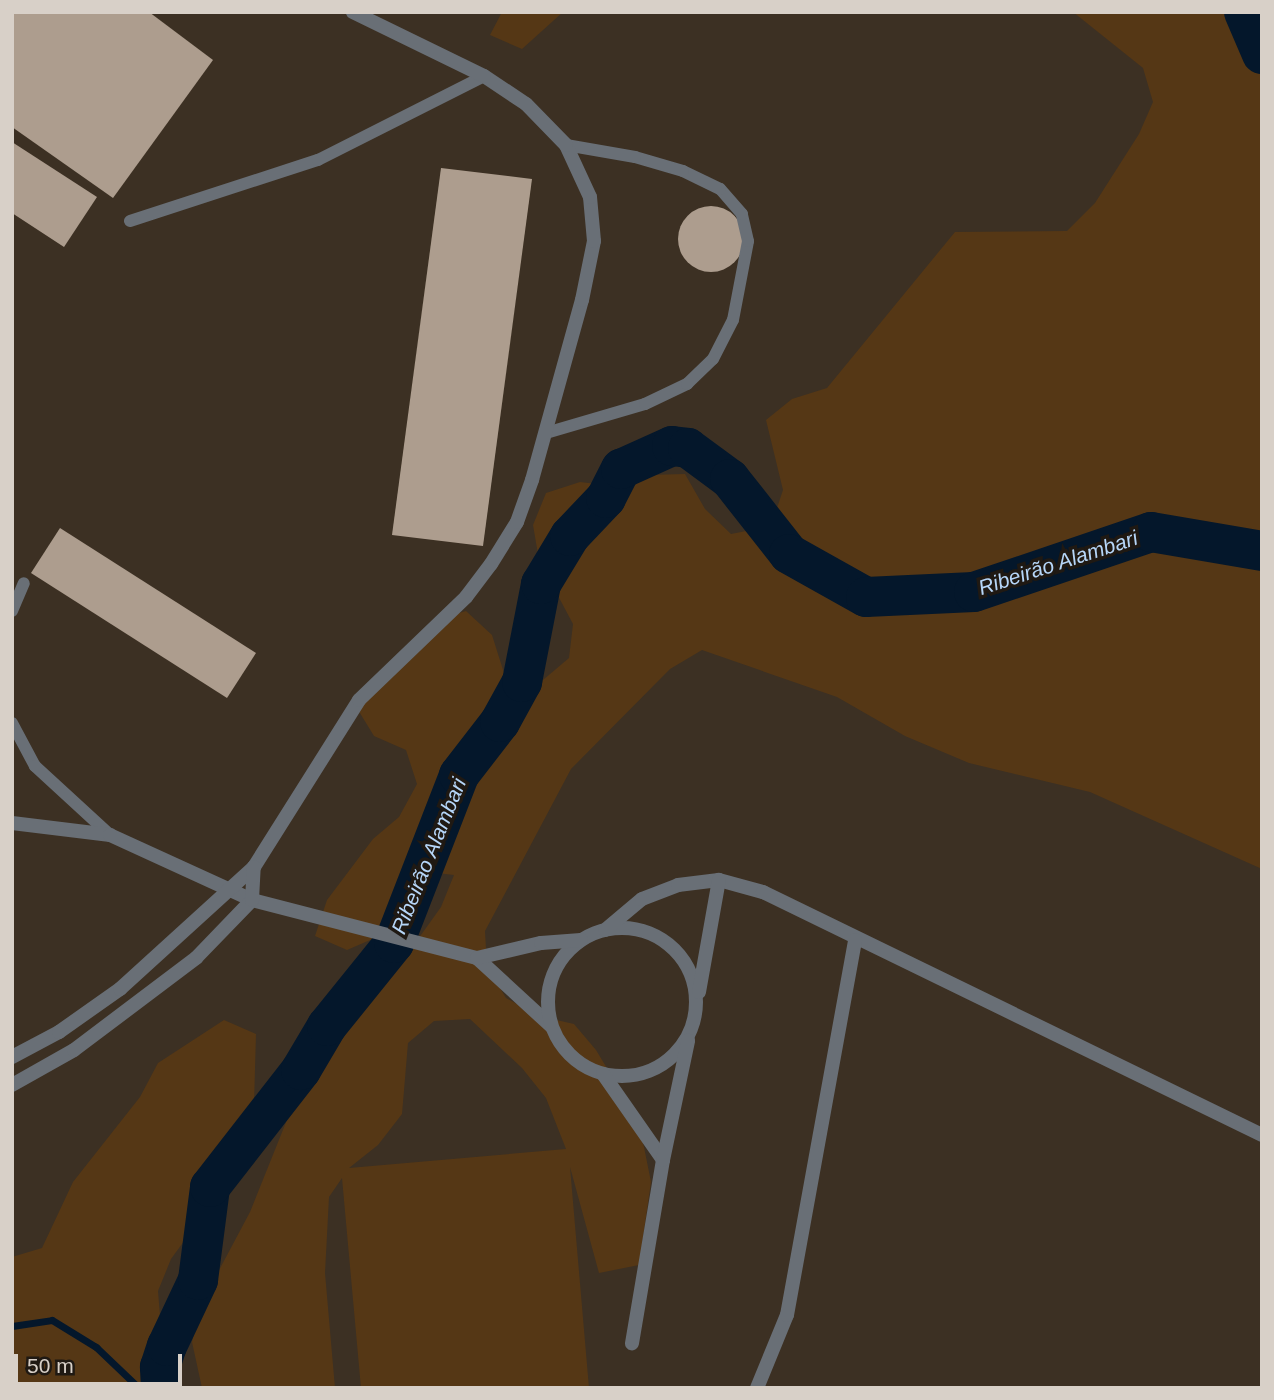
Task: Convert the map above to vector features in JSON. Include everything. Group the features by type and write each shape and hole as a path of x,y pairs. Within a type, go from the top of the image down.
{"street":[{"path":"12,1057 59,1032 120,989 254,867 359,700 466,597 491,564 517,522 546,433 594,241 590,197 566,145 526,104 484,76 353,12"},
{"path":"12,823 110,835 252,900 477,958 541,943 581,940 605,930 642,900 678,885 719,880 797,906 855,940 1262,1135"},
{"path":"12,1085 74,1050 196,958 252,900 254,867"},
{"path":"632,1343 663,1160 697,1004 719,880"},
{"path":"605,930 632,929 658,937 679,954 692,977 697,1004"},
{"path":"551,1026 547,1002 552,978 563,956 581,940"},
{"path":"757,1388 787,1315 855,940"},
{"path":"477,958 551,1026 563,1048 581,1064 603,1074 624,1077 654,1069 679,1051 690,1033"},
{"path":"603,1074 663,1160"}],"lane":[{"path":"130,221 318,160 484,76"},
{"path":"546,433 645,404 687,383 713,359 733,320 748,241 742,214 720,189 683,171 647,160 566,145"},
{"path":"12,611 24,583"},
{"path":"12,723 35,766 110,835"}],"shaded area":[{"path":"502,12 563,12 522,49 490,35"},
{"path":"1073,12 1262,12 1262,869 1090,792 969,763 905,736 837,697 702,650 670,669 571,769 485,931 487,967 506,998 539,1016 574,1024 596,1050 634,1113 644,1147 651,1182 639,1265 599,1273 570,1167 589,1388 361,1388 342,1178 329,1197 325,1273 335,1388 202,1388 192,1342 200,1306 250,1212 303,1080 320,1046 398,967 441,907 454,875 420,871 384,934 347,950 315,936 327,900 373,839 399,817 417,784 406,750 374,736 355,705 432,621 466,611 492,635 504,673 543,680 569,658 573,624 539,560 533,525 546,493 580,482 614,486 648,475 685,474 705,509 731,534 771,526 783,490 766,420 792,399 827,388 955,232 1067,231 1095,203 1139,134 1153,102 1143,68","holes":["470,1019 522,1068 546,1098 566,1149 349,1168 378,1145 402,1114 408,1043 434,1021"]},
{"path":"224,1020 256,1034 254,1104 246,1139 214,1200 171,1259 158,1291 166,1388 12,1388 12,1257 42,1248 73,1182 140,1097 158,1063"}],"building":[{"path":"12,12 149,12 213,60 113,198 12,127"},
{"path":"12,142 97,197 64,247 12,213"},
{"path":"441,168 532,179 483,546 392,535"},
{"path":"711,206 724,209 734,216 741,226 744,239 741,252 734,262 724,269 711,272 698,269 688,262 681,252 678,239 681,226 688,216 698,209"},
{"path":"60,528 256,653 227,698 31,573"}],"waterway":[{"name":"Ribeirão Alambari","path":"1244,12 1262,54"},
{"name":"Ribeirão Alambari","path":"161,1388 160,1367 167,1346 198,1280 210,1187 301,1070 327,1026 394,943 459,775 500,722 522,682 541,584 570,536 606,498 621,469 672,446 688,448 730,479 789,554 866,597 974,592 1151,532 1262,551"},
{"path":"12,1326 52,1320 96,1347 139,1388"}]}
